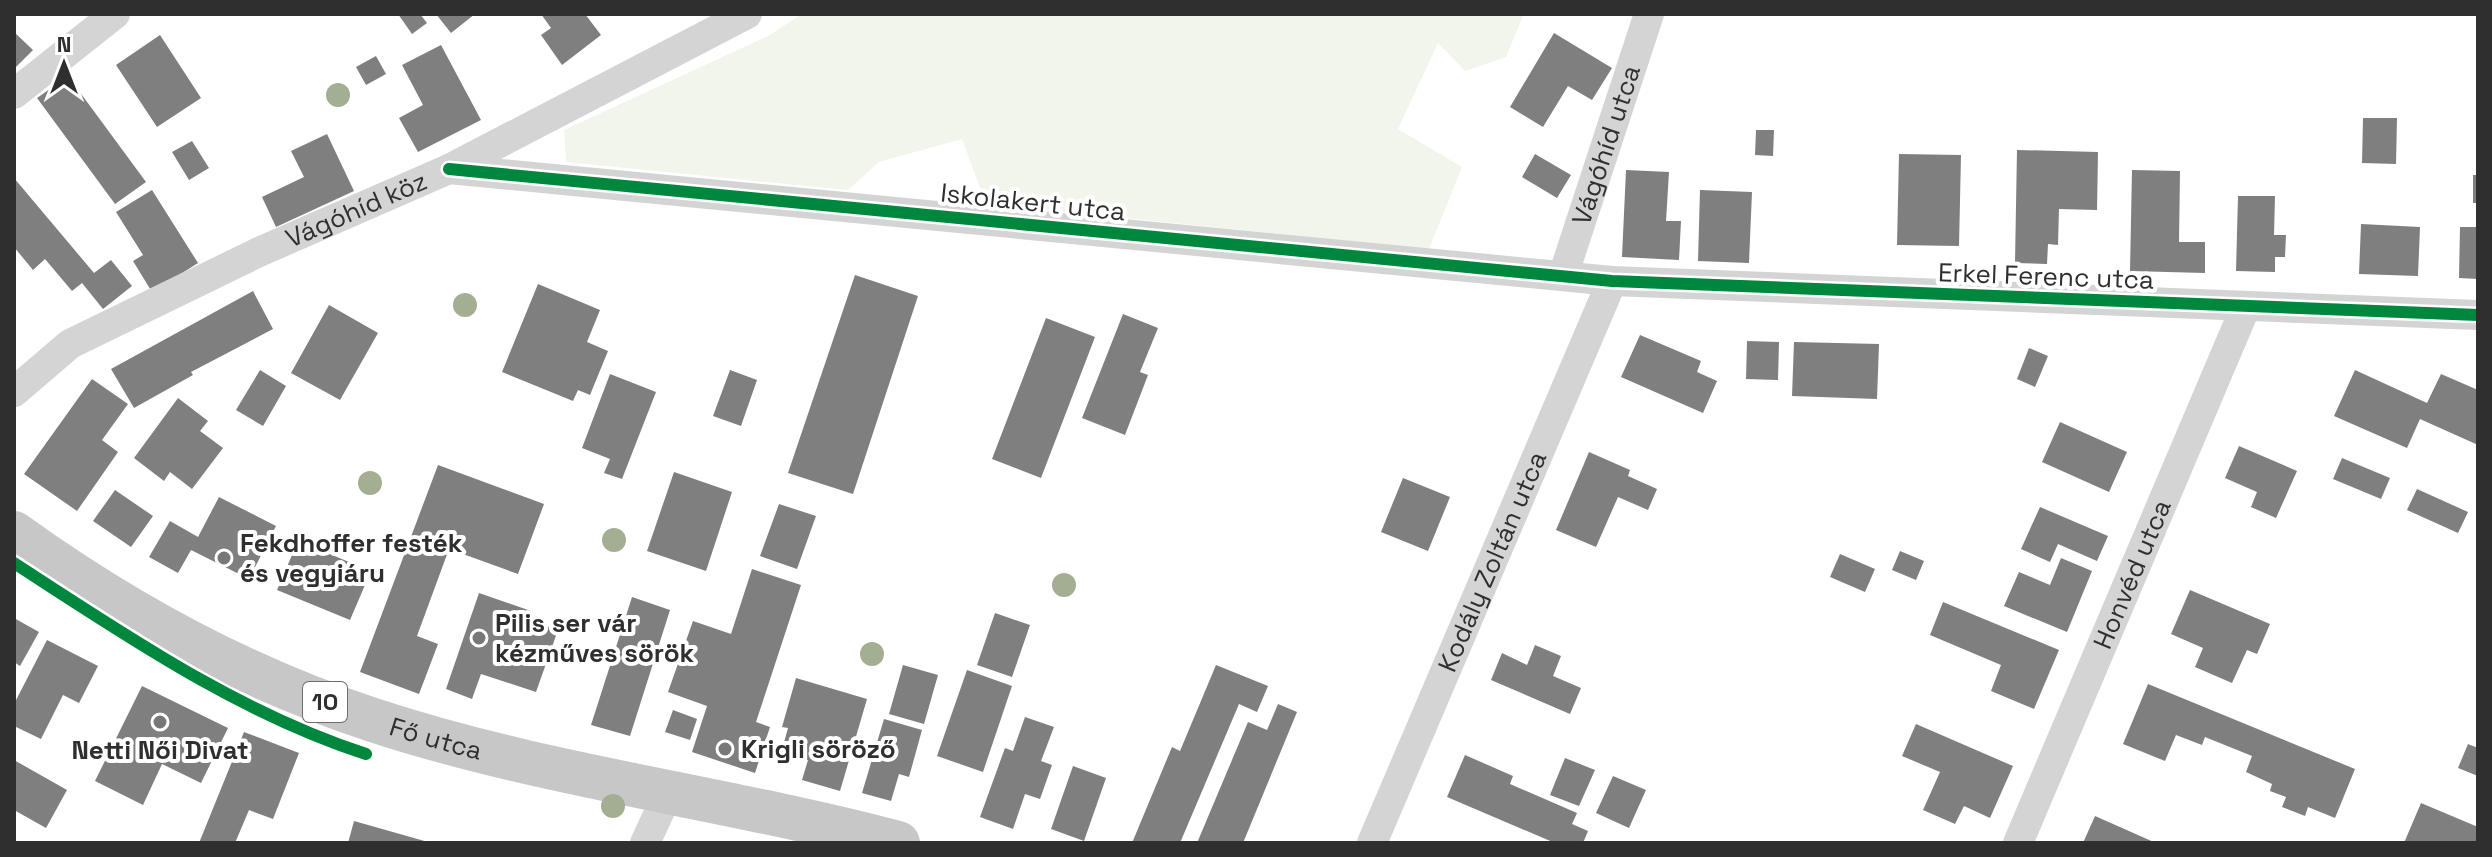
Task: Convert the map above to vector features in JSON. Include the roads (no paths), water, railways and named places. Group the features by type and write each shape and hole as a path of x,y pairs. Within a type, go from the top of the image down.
{"main road":[{"name":"Fő utca","path":"14,533 147,621 213,656 291,690 374,720 489,752 898,843"}],"street":[{"path":"14,94 115,14"},
{"name":"Vágóhíd köz","path":"14,392 70,344 259,252 449,169 747,14"},
{"name":"Vágóhíd utca","path":"1563,276 1649,14"},
{"name":"Iskolakert utca","path":"449,169 1612,281"},
{"name":"Erkel Ferenc utca","path":"1612,281 2478,315"},
{"name":"Kodály Zoltán utca","path":"1372,843 1612,281"},
{"name":"Honvéd utca","path":"2018,843 2246,306"},
{"path":"645,843 669,791"}],"place":[{"name":"Fekdhoffer festék és vegyiáru","path":"224,558"},
{"name":"Pilis ser vár kézműves sörök","path":"479,638"},
{"name":"Netti Női Divat","path":"160,722"},
{"name":"Krigli söröző","path":"725,749"}]}
